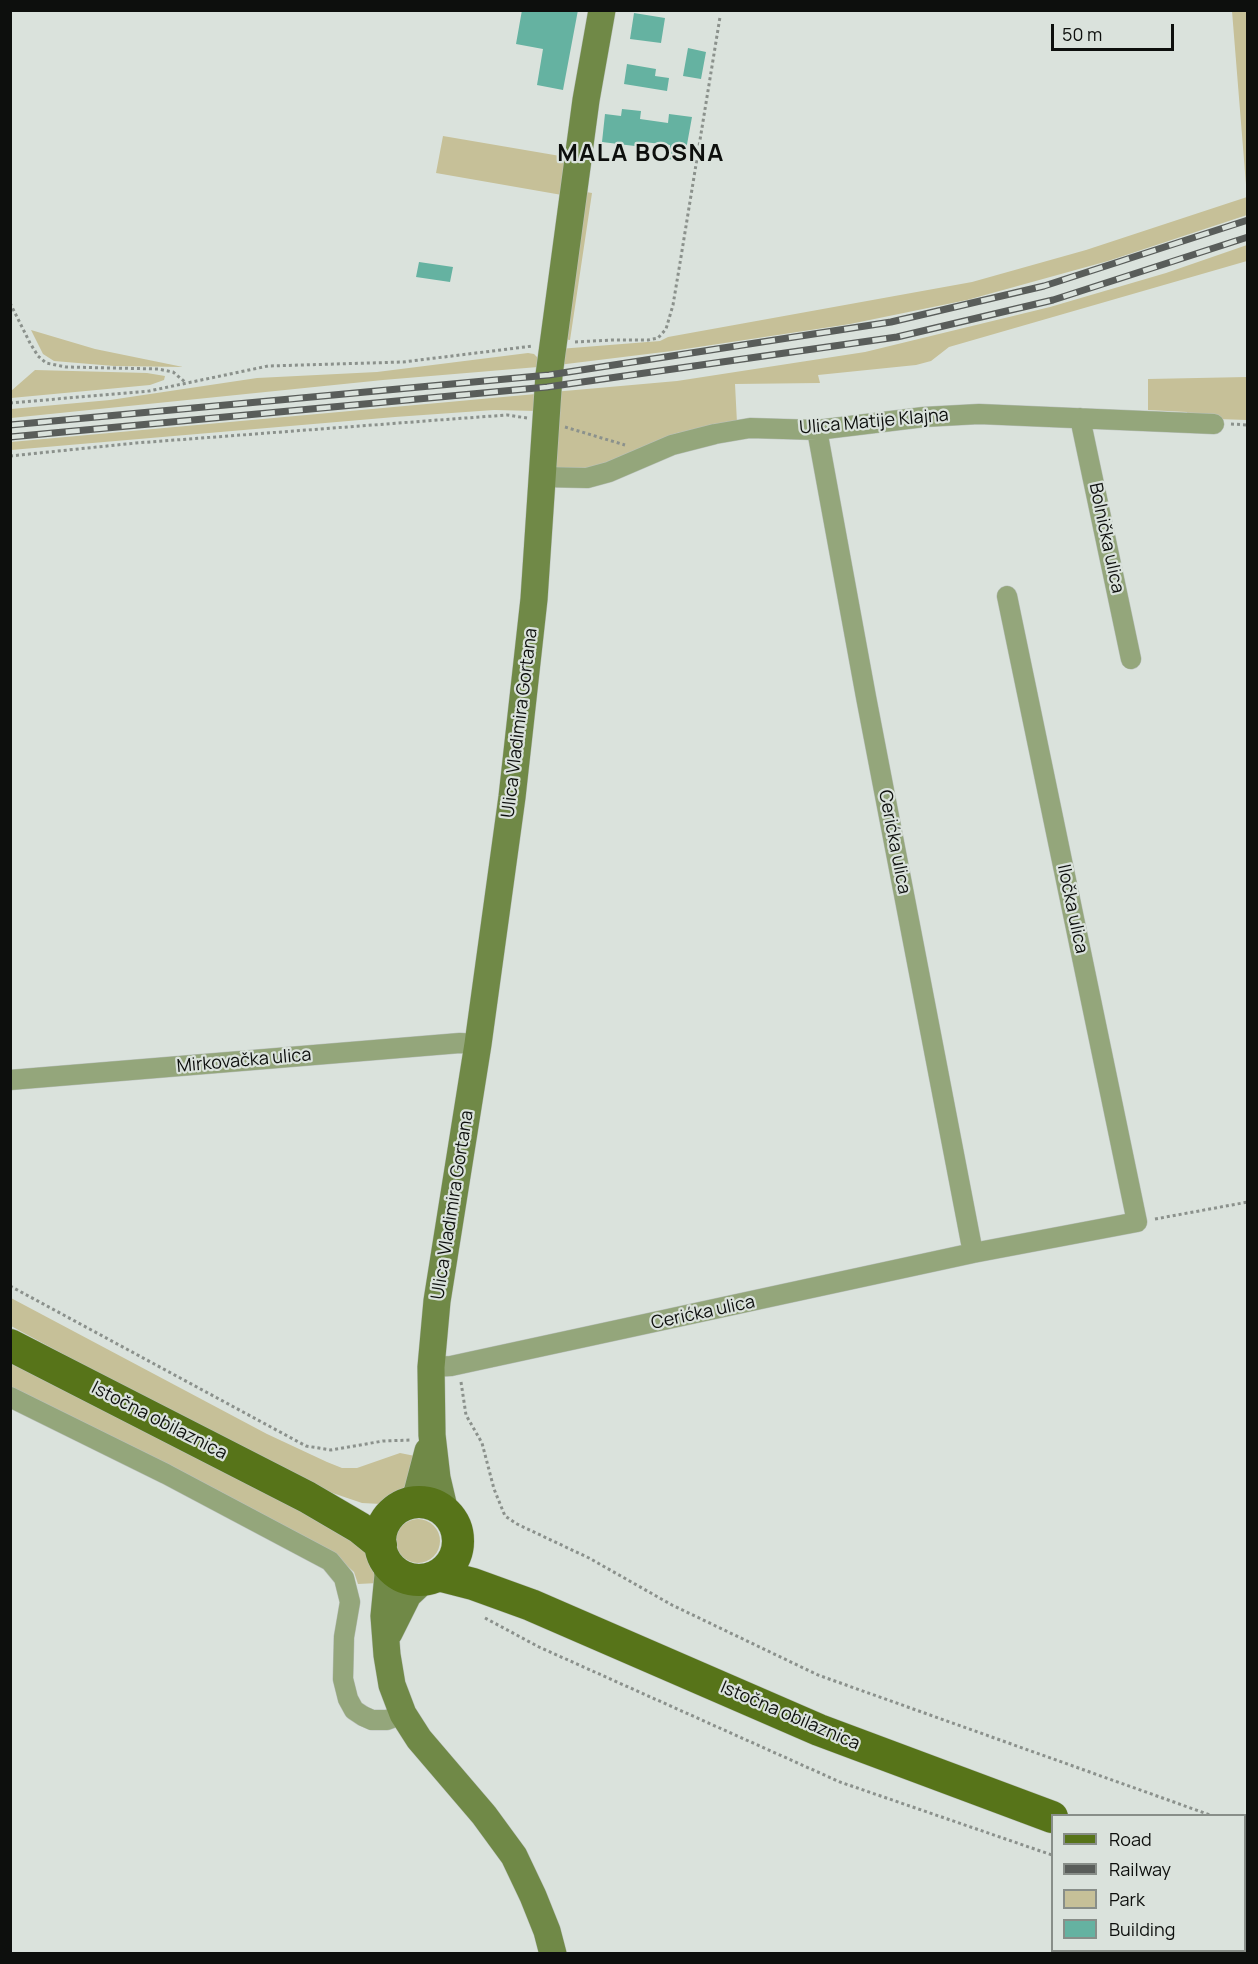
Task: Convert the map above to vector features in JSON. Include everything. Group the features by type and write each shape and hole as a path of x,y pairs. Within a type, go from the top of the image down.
{"main road":[{"name":"Ulica Vladimira Gortana","path":"445,1512 437,1478 432,1435 431,1367 437,1301 478,1044 512,797 534,598 545,421 553,344 586,100 602,10"},
{"name":"Istočna obilaznica","path":"10,1345 307,1497 360,1528 383,1553"},
{"name":"Ulica Vladimira Gortana","path":"403,1507 417,1493 432,1435"},
{"name":"Istočna obilaznica","path":"307,1497 368,1511 383,1512 403,1507"},
{"path":"386,1639 408,1594 448,1567 455,1556 458,1542 453,1521 435,1505 422,1502 403,1507 387,1519 382,1532 383,1553 388,1575 384,1616 386,1639 392,1684 403,1714 419,1739 484,1815 514,1856 533,1896 553,1953"},
{"name":"Istočna obilaznica","path":"458,1542 476,1564 531,1605"},
{"path":"383,1553 393,1570 402,1576 413,1580 431,1577"},
{"name":"Istočna obilaznica","path":"431,1577 473,1584 531,1605 819,1730 1051,1816"}],"street":[{"name":"Ulica Matije Klajna","path":"543,477 587,478 609,472 672,445 715,434 750,429 817,430 924,417 980,414 1214,423"},
{"name":"Bolnička ulica","path":"1080,418 1131,659"},
{"name":"Cerićka ulica","path":"817,430 973,1253"},
{"name":"Iločka ulica","path":"1007,596 1137,1222"},
{"name":"Mirkovačka ulica","path":"10,1080 460,1043 478,1044"},
{"name":"Cerićka ulica","path":"431,1367 459,1365 973,1253 1137,1222"},
{"path":"10,1397 166,1474 330,1561 344,1578 350,1602 344,1637 343,1679 348,1699 354,1710 372,1720 387,1720 403,1714"}],"path":[{"path":"10,403 149,391 268,366 403,362 553,344 658,338 666,328 671,313 720,17"},
{"path":"10,303 26,337 38,356 46,363 66,367 158,369 173,372 185,382"},
{"path":"10,456 136,443 507,415 545,421 652,454"},
{"path":"1137,1222 1248,1202"},
{"path":"10,1286 306,1446 332,1450 383,1441 415,1440 432,1435"},
{"path":"459,1365 466,1415 482,1443 494,1489 505,1516 517,1524 589,1558 672,1605 818,1675 1210,1814"},
{"path":"485,1618 539,1647 840,1782 1051,1854"}],"green space":[{"path":"1232,11 1247,11 1247,197"},
{"path":"443,136 566,157 562,195 436,173"},
{"path":"586,192 592,193 570,340 563,339"},
{"path":"1247,197 1247,215 1108,261 967,300 850,324 672,351 558,365 559,349 660,341 668,337 972,282 1086,250"},
{"path":"1247,245 1247,261 949,347 931,361 916,365 818,375 820,383 735,384 737,423 677,433 602,466 569,472 551,467 553,392 677,381 865,352 1050,307 1166,273"},
{"path":"31,330 95,349 183,367 114,366 54,361 43,354"},
{"path":"528,353 537,357 538,367 383,380 11,418 11,409 110,400 257,378 377,372"},
{"path":"35,370 147,373 165,376 164,380 150,385 11,398 11,391"},
{"path":"1247,377 1247,420 1188,418 1187,412 1148,410 1148,379"},
{"path":"536,394 537,411 494,410 395,417 11,450 11,442"},
{"path":"11,1298 267,1434 342,1468 357,1468 400,1453 415,1456 401,1497 393,1502 381,1504 362,1503 300,1482 11,1326"},
{"path":"10,1356 331,1519 377,1554 378,1583 358,1584 354,1572 334,1554 11,1388"},
{"path":"418,1519 427,1520 434,1525 439,1532 439,1550 434,1557 427,1562 418,1563 409,1562 402,1557 397,1550 396,1541 397,1532 402,1525 409,1520"}],"building":[{"path":"522,10 578,10 563,90 537,85 543,49 516,44"},
{"path":"634,13 665,18 661,43 630,39"},
{"path":"688,48 706,52 701,79 683,76"},
{"path":"627,64 656,69 655,76 669,78 667,91 624,84"},
{"path":"622,109 641,111 640,119 668,123 669,114 692,117 684,161 668,159 670,145 644,142 643,147 602,142 605,114 621,116"},
{"path":"419,262 453,267 450,282 416,277"}],"railway":[{"path":"10,425 549,375 891,322 1044,286 1248,220"},
{"path":"10,437 547,387 897,337 1053,300 1248,237"}],"district":[{"name":"MALA BOSNA","path":"641,154"}]}
